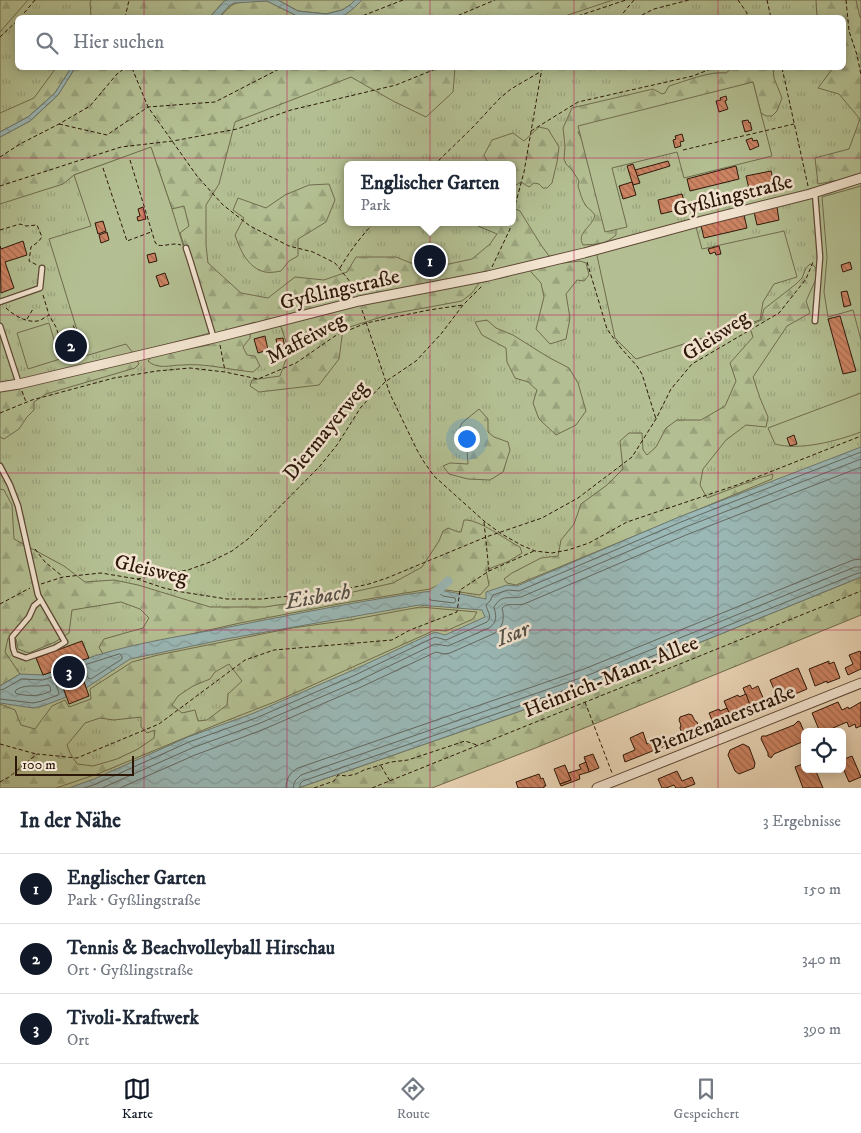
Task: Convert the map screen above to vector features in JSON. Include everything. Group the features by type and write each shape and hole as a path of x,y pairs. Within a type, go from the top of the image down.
{"street":[{"name":"Gyßlingstraße","path":"0,387 216,338 359,301 488,276 584,254 702,221 813,194 861,178"},
{"name":"Pienzenauerstraße","path":"597,788 623,784 861,683"}],"lane":[{"path":"813,194 820,257 815,321"},
{"path":"186,248 216,338"},
{"path":"0,302 40,288 42,268"},
{"path":"0,326 19,384"},
{"path":"0,466 18,506 38,595 65,642 55,648 26,658 15,654 12,648 12,637 40,600"}],"path":[{"path":"22,15 35,0"},
{"path":"125,15 129,0"},
{"path":"365,15 403,0"},
{"path":"459,15 495,0"},
{"path":"581,15 626,0"},
{"path":"622,15 634,0"},
{"path":"642,15 654,9 689,0"},
{"path":"738,0 747,15"},
{"path":"767,0 770,15"},
{"path":"846,0 849,31 861,75"},
{"path":"0,37 15,23"},
{"path":"0,157 90,106 122,70"},
{"path":"133,70 148,107 197,176 222,205 250,226 290,246 314,252 335,263 351,283 366,323 463,305"},
{"path":"59,124 107,134 148,107 215,102 276,70"},
{"path":"0,186 121,147 173,141 238,129 291,110 396,85 433,70"},
{"path":"531,131 578,102 693,76 708,70"},
{"path":"782,70 794,124 813,194"},
{"path":"516,202 524,172 542,72"},
{"path":"438,161 500,98 511,89 542,72"},
{"path":"683,150 794,124"},
{"path":"130,160 155,242 157,245 163,246 177,243 181,244 183,249 186,248"},
{"path":"104,168 127,241 152,232"},
{"path":"0,230 20,224 26,226 37,225 42,237 31,247 30,261 42,268"},
{"path":"339,268 351,249 371,226"},
{"name":"Diermayerweg","path":"137,579 188,570 210,562 232,551 255,532 320,466 337,445 361,407 385,382 416,361 442,334 463,305 484,285 510,226"},
{"path":"584,254 607,329 642,374 656,419"},
{"name":"Gleisweg","path":"0,604 35,586 63,577 101,573 137,579 164,588 208,597 262,599 336,591 387,578 486,537 542,518 578,498 632,457 656,419 671,389 692,364 779,313 806,279 815,257"},
{"path":"40,288 49,315 56,327 71,372"},
{"path":"0,302 8,311 26,320 38,321 49,315"},
{"path":"26,320 33,309"},
{"name":"Maffeiweg","path":"0,413 26,402 114,378 190,368 225,372 258,379 296,363 335,336 366,323 390,394 417,450 434,476 484,521 521,545 535,551"},
{"path":"55,341 76,332 73,325 75,324"},
{"path":"216,338 225,372"},
{"path":"19,384 26,402"},
{"path":"0,744 37,754 77,758 158,724 245,660 274,650 392,640 410,630 457,612 460,590 489,571 535,551 552,553 589,543 627,522 737,485 861,436"},
{"path":"484,521 489,571"},
{"path":"35,549 45,562 63,577"},
{"name":"Heinrich-Mann-Allee","path":"372,788 861,592"},
{"path":"585,702 613,774 623,784"},
{"path":"314,788 334,782 338,775 356,774 391,762 408,760 465,741 477,746"},
{"path":"0,782 37,754"},
{"path":"380,765 390,781"}],"green space":[{"path":"0,0 861,0 861,454 487,620 80,788 0,788"},
{"path":"0,0 28,0 0,32"},
{"path":"91,0 228,0 224,1 212,15 91,15"},
{"path":"278,0 355,0 342,10 326,14 298,11"},
{"path":"362,0 613,0 568,15 342,15"},
{"path":"816,0 856,0 861,18 861,176 818,184 815,158 849,149 860,119 839,94 818,88 832,70 846,70 846,15 817,15"},
{"path":"267,1 295,15 222,15 227,9 240,2"},
{"path":"55,70 70,70 55,93 28,117 0,132 0,113 34,98"},
{"path":"74,70 455,70 453,92 426,117 351,77 235,122 219,184 206,205 208,263 241,293 268,298 295,277 324,280 347,272 356,257 396,257 426,269 472,259 490,244 497,234 478,226 516,226 516,209 520,211 555,264 580,261 586,263 589,275 584,281 577,280 566,294 570,318 566,339 550,344 536,329 544,297 541,283 523,263 487,272 472,293 462,301 391,314 343,329 339,359 319,385 259,392 250,386 252,380 280,376 289,351 281,327 275,318 251,325 250,338 243,347 247,355 255,356 260,366 253,372 200,365 164,366 152,364 148,361 152,356 209,345 210,333 180,233 189,226 184,206 172,209 151,148 74,175 63,184 0,204 0,137 30,121 58,95"},
{"path":"730,70 773,70 774,78 782,98 777,111 772,116 766,116 761,113 753,82 578,132 590,155 616,227 616,235 608,241 583,245 581,241 583,233 595,215 586,206 578,186 579,181 564,159 563,128 572,108 653,89 662,94 665,93 669,86 705,75 726,73"},
{"path":"753,82 772,156 684,178 677,152 612,168 627,227 605,232 578,126"},
{"path":"539,127 548,129 559,147 552,183 547,188 534,183 529,187 521,182 516,185 516,161 487,161 484,155 492,140 513,133 524,141"},
{"path":"151,147 210,333 133,353 126,344 85,356 49,239 91,226 74,175"},
{"path":"329,184 335,200 326,222 298,239 298,256 289,261 281,271 267,272 254,267 239,247 235,235 244,218 233,210 238,198 266,208 285,195 309,185"},
{"path":"861,186 861,340 853,310 828,317 824,292 827,257 822,197"},
{"path":"696,227 702,249 784,231 797,277 774,284 763,302 760,320 636,359 615,338 596,251"},
{"path":"810,264 816,268 817,277 806,301 810,313 787,326 753,377 768,417 766,427 746,425 726,440 703,469 700,485 707,498 773,474 772,479 516,585 507,583 504,579 512,573 541,558 558,556 561,540 574,524 581,504 607,485 623,469 620,441 629,433 642,433 643,450 647,455 656,447 666,428 677,420 701,420 725,406 736,381 730,363 753,337 749,326 761,320 764,309 796,284"},
{"path":"487,320 496,328 513,335 569,368 578,383 586,411 576,425 556,435 539,419 533,403 537,390 528,382 515,378 507,362 506,348 482,335 475,322"},
{"path":"49,323 60,359 28,369 17,333"},
{"path":"137,360 139,364 135,368 46,394 34,402 34,410 19,429 4,439 0,437 0,392"},
{"path":"861,393 861,432 830,442 806,446 775,444 768,428"},
{"path":"479,409 488,419 488,432 494,437 508,442 510,450 503,472 490,480 468,479 449,474 443,466 450,463 468,464 467,450 457,433 462,423"},
{"path":"0,489 4,490 12,505 14,539 64,566 85,582 114,580 138,585 210,607 265,607 331,597 393,583 422,567 439,541 443,531 448,528 461,532 464,520 477,523 492,530 520,547 522,553 509,561 486,570 489,585 480,595 446,590 440,584 430,589 240,623 103,654 99,647 104,639 143,628 149,618 140,609 121,602 72,610 69,633 55,642 29,653 18,649 16,639 8,638 5,652 20,674 0,686"},
{"path":"861,577 861,615 538,747 432,788 298,788 590,687"},
{"path":"420,607 477,612 473,619 446,631 435,630 277,701 100,773 56,788 0,788 0,704 15,710 21,725 35,729 52,706 65,700 69,707 91,699 90,689 132,662 292,628","holes":["229,664 242,681 228,694 227,705 207,720 198,721 195,710 182,713 172,705 178,696 193,686 210,679 215,672","141,717 141,727 147,733 155,730 154,738 138,749 117,759 93,766 77,764 70,753 67,745 85,723 100,718 114,720"]}],"water":[{"path":"278,0 298,11 326,14 342,10 355,0 362,0 345,15 295,15 267,1 234,3 221,15 212,15 224,1"},
{"path":"70,70 74,70 58,95 30,121 0,137 0,132 28,117 55,93"},
{"name":"Isar","path":"861,447 861,577 590,687 298,788 69,788 94,779 188,737 254,713 435,632 445,635 485,617 482,610 419,605 226,639 130,659 86,688 77,662 114,650 152,642 355,603 431,591 439,586 445,591 486,599 486,592 507,585 517,586 679,517"},
{"path":"57,670 66,697 33,708 0,703 0,686 20,674 43,675"}],"building":[{"path":"726,96 727,100 725,101 728,109 719,112 716,101"},
{"path":"748,120 752,130 745,132 742,121"},
{"path":"682,134 684,141 680,142 681,146 675,148 673,140 676,139 675,136"},
{"path":"752,138 753,141 757,140 759,146 750,150 746,140"},
{"path":"668,161 670,166 637,176 635,170"},
{"path":"633,164 640,183 633,185 627,166"},
{"path":"736,166 739,179 690,191 687,179"},
{"path":"771,171 774,183 749,189 746,176"},
{"path":"632,182 636,195 623,199 619,186"},
{"path":"682,194 686,208 661,214 658,200"},
{"path":"143,207 146,219 138,221 137,217 140,216 138,209"},
{"path":"777,207 779,220 757,225 754,212"},
{"path":"744,215 747,228 704,238 701,226"},
{"path":"103,221 106,231 98,234 95,223"},
{"path":"107,232 109,240 101,243 99,235"},
{"path":"23,241 27,255 5,262 14,288 1,293 0,246 1,249"},
{"path":"719,246 721,254 716,255 715,252 710,254 708,249"},
{"path":"155,253 157,261 149,263 147,255"},
{"path":"850,262 852,269 843,272 841,265"},
{"path":"165,273 169,284 160,287 156,276"},
{"path":"847,291 851,305 844,307 841,292"},
{"path":"840,316 856,371 843,374 828,319"},
{"path":"75,335 80,352 68,356 62,340"},
{"path":"265,336 268,350 258,353 254,339"},
{"path":"283,338 285,348 278,349 276,339"},
{"path":"794,435 797,444 790,446 787,438"},
{"path":"82,641 89,658 77,662 89,696 69,704 57,670 43,675 36,658"},
{"path":"860,651 861,669 848,675 845,668 853,664 849,655"},
{"path":"829,661 829,664 834,662 840,678 815,686 809,669"},
{"path":"798,668 807,689 779,701 770,680"},
{"path":"750,685 752,689 758,686 764,700 758,702 759,705 751,708 743,688"},
{"path":"746,694 751,708 737,711 739,717 732,720 724,701"},
{"path":"838,702 842,710 848,707 849,709 861,702 861,726 856,728 855,724 849,727 847,722 833,728 818,728 812,713"},
{"path":"727,708 732,720 715,727 709,713"},
{"path":"689,714 697,722 699,733 687,738 684,731 681,731 679,720 680,717"},
{"path":"798,721 802,728 801,742 774,754 771,758 768,756 761,739 762,736 794,725"},
{"path":"643,732 647,744 662,738 665,746 625,762 623,755 635,750 630,738"},
{"path":"743,744 749,747 755,763 754,768 739,774 735,771 728,755 730,750"},
{"path":"593,754 599,768 589,772 584,757"},
{"path":"852,756 861,777 849,782 845,773 846,758"},
{"path":"586,762 589,772 579,775 580,779 561,786 560,784 571,780 568,773 581,769 579,765"},
{"path":"565,765 571,780 560,784 554,769"},
{"path":"801,765 801,773 817,773 823,788 803,788 795,767"},
{"path":"677,771 682,781 692,777 695,784 684,788 676,788 674,785 662,788 658,779"},
{"path":"539,774 546,786 544,788 518,788 516,782"}],"waterway":[{"path":"433,595 448,581"}],"place":[{"name":"Englischer Garten","path":"430,261"},
{"name":"Tennis & Beachvolleyball Hirschau","path":"71,346"},
{"name":"Tivoli-Kraftwerk","path":"69,672"}],"water label":[{"name":"Eisbach","path":"318,597"}]}
